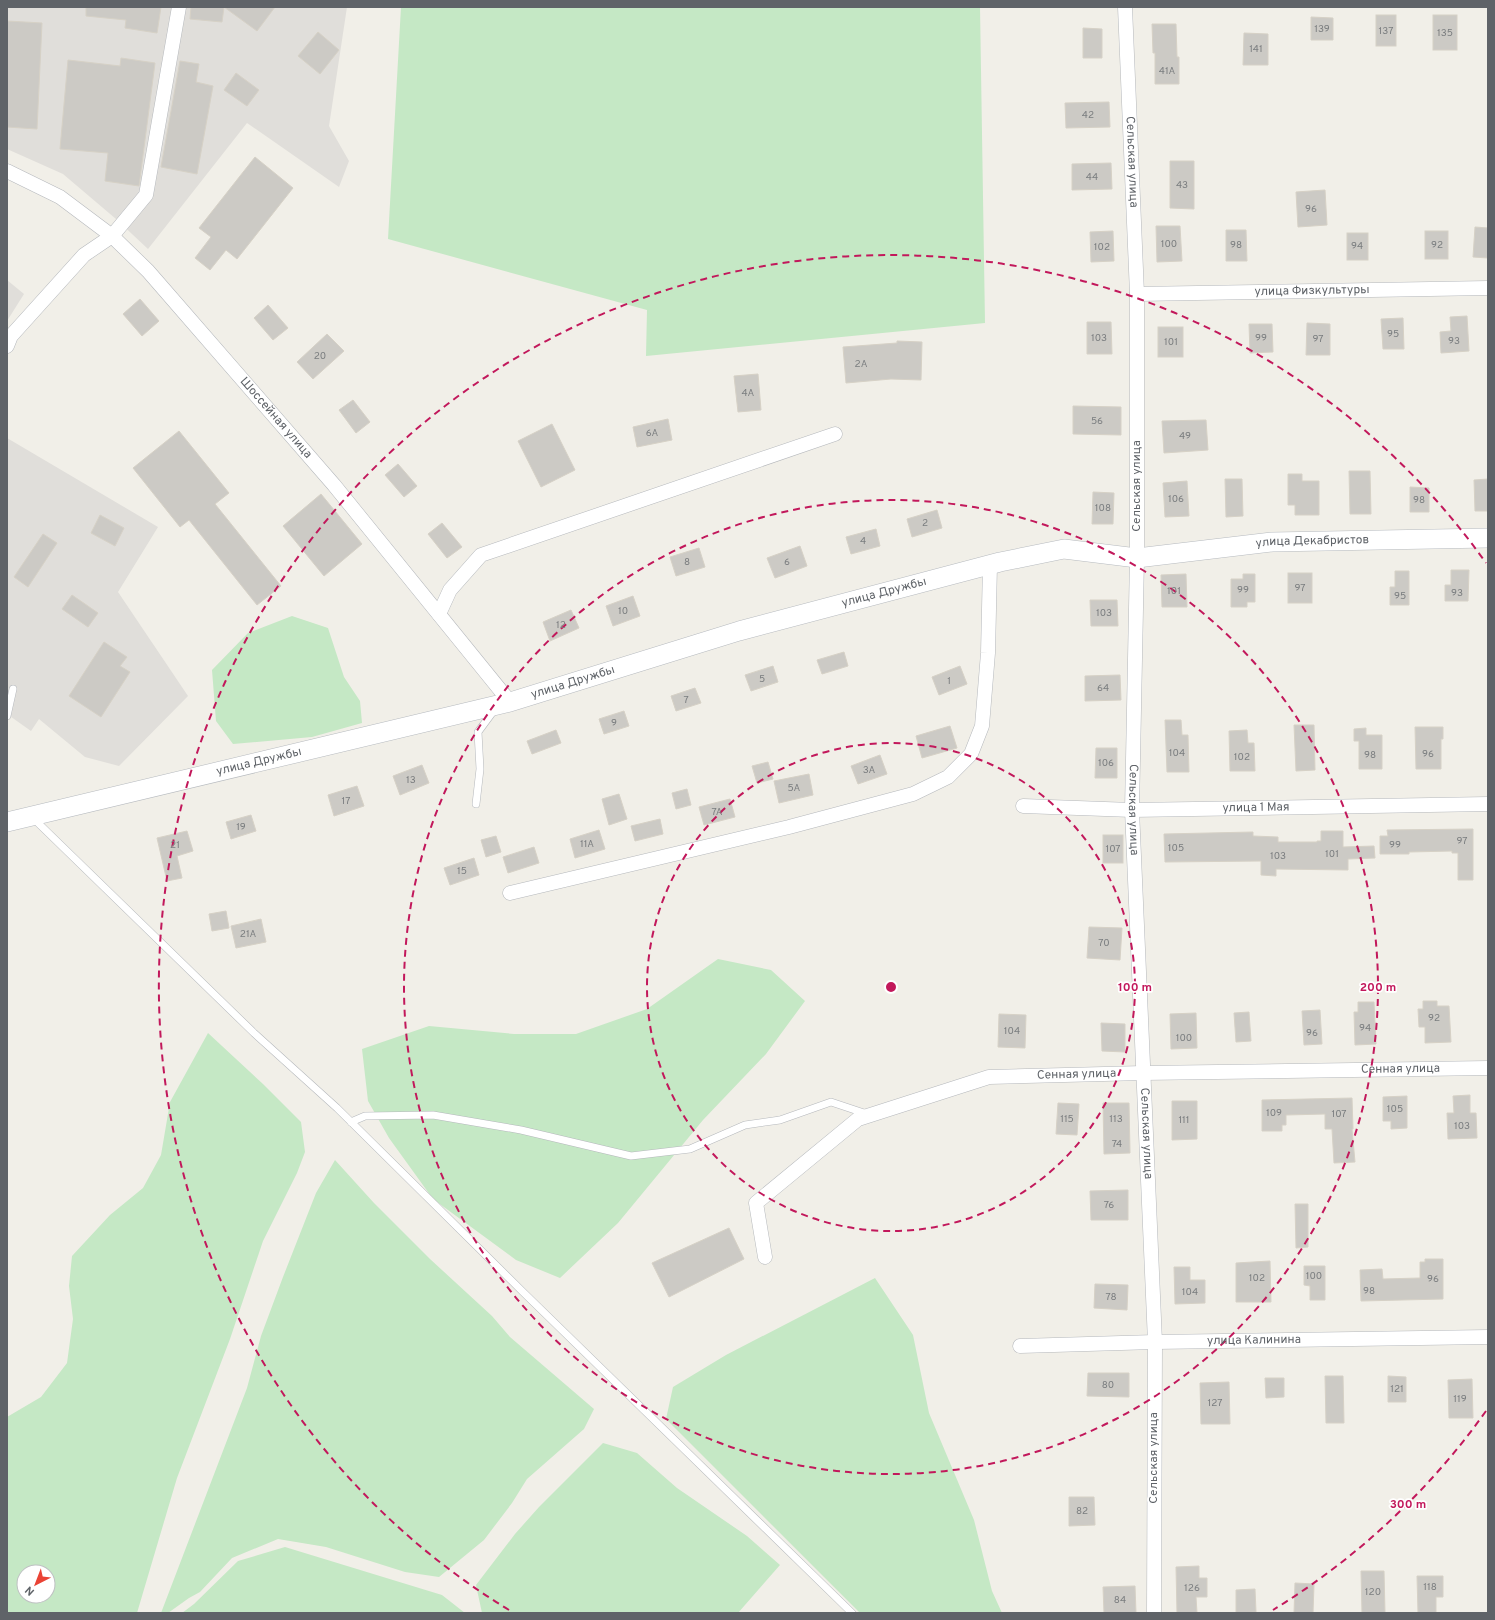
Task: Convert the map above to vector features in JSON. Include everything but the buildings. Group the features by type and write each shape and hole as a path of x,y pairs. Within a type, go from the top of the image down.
{"street":[{"path":"7,346 11,336 84,255 112,236 146,194 179,7"},
{"name":"Сельская улица","path":"1125,7 1137,294 1137,558 1132,810 1155,1342 1154,1613"},
{"name":"Шоссейная улица","path":"7,171 60,197 112,236 148,271 334,484 439,614 504,704"},
{"name":"улица Физкультуры","path":"1137,294 1488,288"},
{"path":"439,614 450,590 481,555 835,434"},
{"name":"улица Декабристов","path":"1137,558 1272,542 1488,538"},
{"name":"улица Дружбы","path":"7,822 504,704 739,631 990,565 1064,549 1137,558"},
{"path":"510,893 789,827 862,808 914,794 948,777 970,754 982,726 988,653 990,565"},
{"name":"улица 1 Мая","path":"1023,806 1132,810 1488,804"},
{"name":"Сенная улица","path":"766,1257 756,1203 858,1119 989,1076 1488,1068"},
{"name":"улица Калинина","path":"1020,1346 1155,1342 1488,1337"}],"lane":[{"path":"7,716 13,689"},
{"path":"476,804 480,769 478,732 504,704"},
{"path":"32,817 254,1033 351,1122 528,1298 852,1613"},
{"path":"351,1122 365,1116 434,1115 521,1130 631,1156 690,1149 745,1125 780,1120 831,1102 870,1116"}],"shaded area":[{"path":"7,7 347,7 329,126 349,161 339,187 247,123 148,249 116,219 63,174 7,149"},
{"path":"7,280 24,294 7,321"},
{"path":"7,438 158,527 118,592 188,696 119,766 85,757 39,719 31,731 7,714"}],"green space":[{"path":"401,7 980,7 985,323 646,356 647,310 388,239"},
{"path":"292,616 328,628 344,677 360,701 362,723 312,737 233,744 216,721 212,670 248,633"},
{"path":"718,959 771,970 805,1001 766,1054 703,1120 618,1223 560,1278 516,1260 433,1199 389,1138 368,1101 362,1049 429,1026 514,1034 576,1034 647,1009"},
{"path":"208,1033 301,1122 305,1152 297,1173 263,1241 230,1339 177,1478 137,1613 7,1613 7,1417 41,1397 67,1363 73,1319 69,1286 72,1256 110,1215 143,1188 161,1155 170,1102"},
{"path":"335,1160 374,1203 430,1259 492,1316 510,1337 594,1409 584,1429 527,1479 512,1503 484,1540 439,1577 405,1572 326,1547 278,1539 232,1558 200,1592 168,1613 161,1613 247,1388 261,1336 283,1277 316,1193"},
{"path":"875,1278 913,1335 929,1413 974,1520 992,1591 1002,1613 860,1613 666,1419 673,1387 726,1355"},
{"path":"603,1443 637,1453 677,1488 747,1536 780,1565 738,1613 482,1613 476,1585 515,1534 539,1507"},
{"path":"285,1547 442,1595 465,1613 182,1613 194,1604 238,1561"}]}
